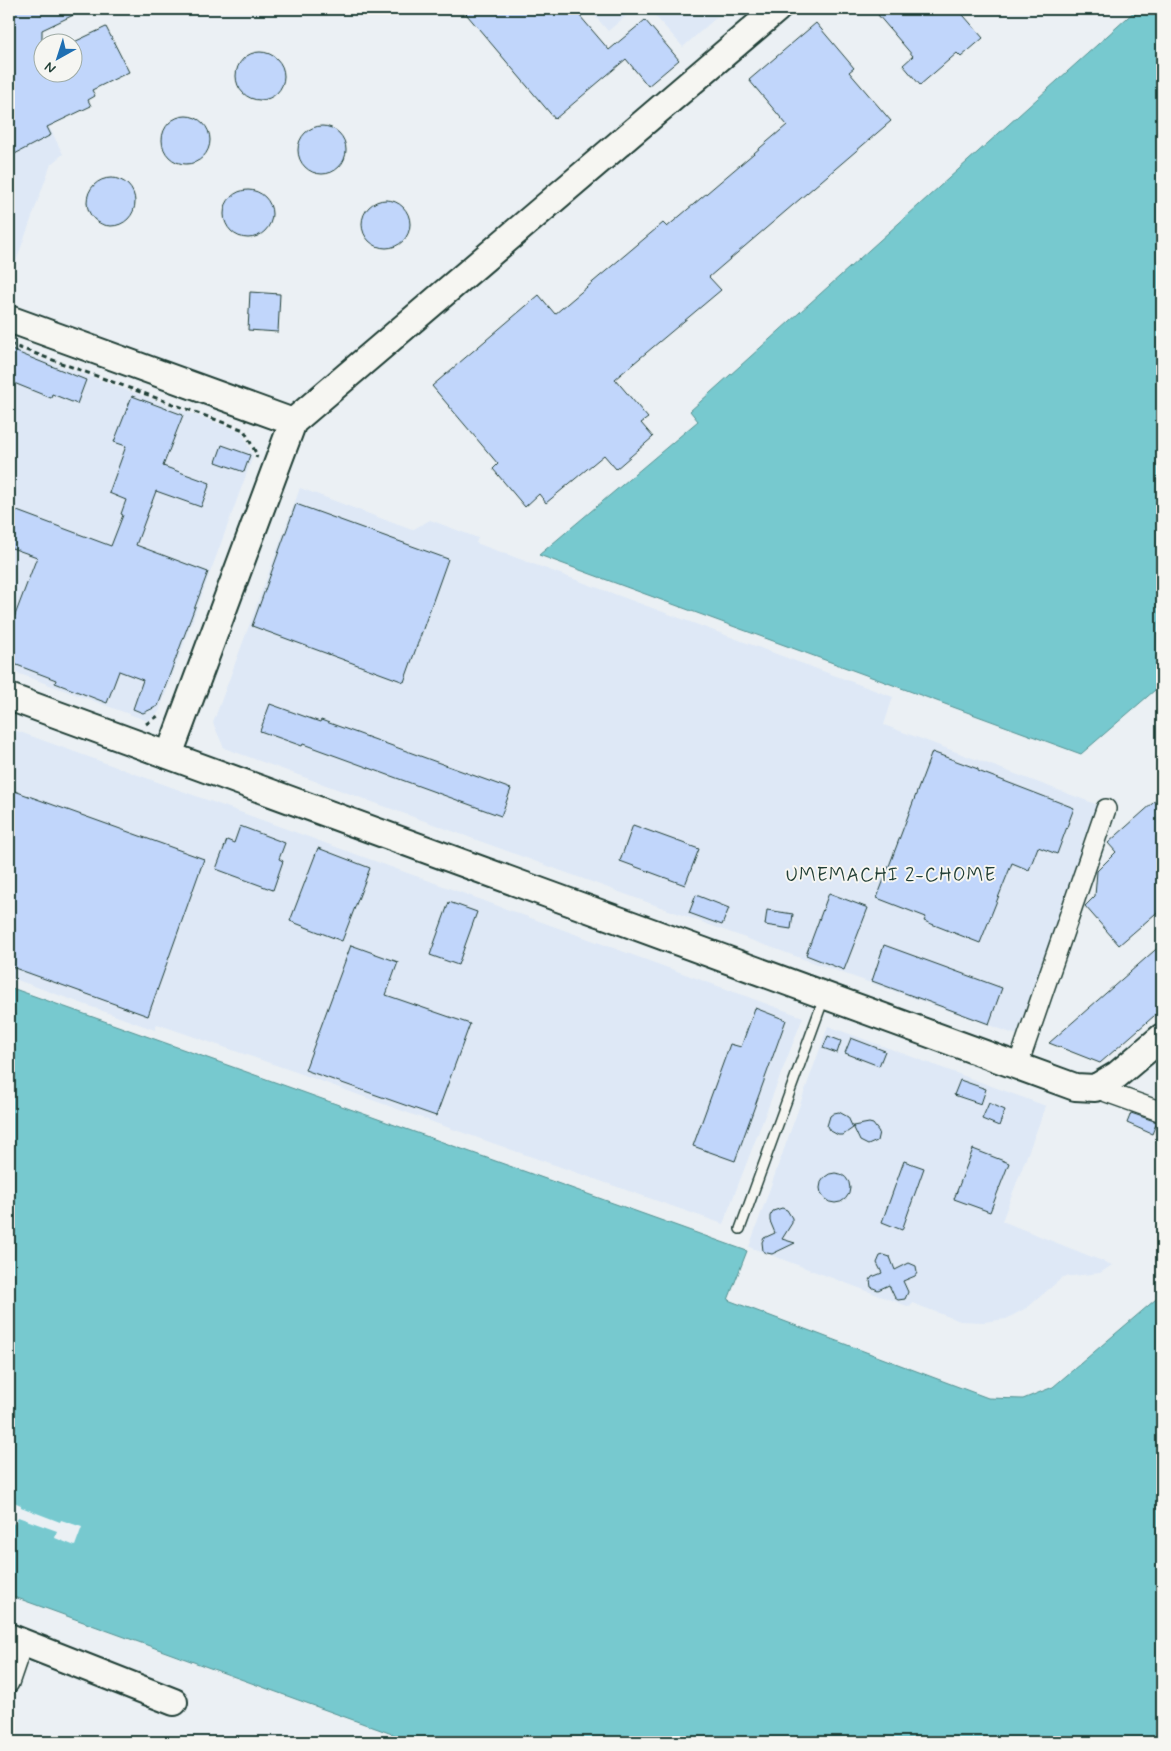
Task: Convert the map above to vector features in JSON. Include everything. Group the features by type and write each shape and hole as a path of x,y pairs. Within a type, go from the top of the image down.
{"street":[{"path":"169,755 293,422 777,9"},
{"path":"9,319 293,422"},
{"path":"9,697 1018,1066 1075,1086 1096,1088 1162,1112"},
{"path":"1018,1066 1106,809"},
{"path":"1096,1088 1117,1075 1162,1037"},
{"path":"9,1683 16,1640 174,1702"}],"lane":[{"path":"740,1229 825,995"}],"path":[{"path":"9,344 244,430 257,455 254,464"},
{"path":"138,721 147,724 162,714"}],"shaded area":[{"path":"589,9 634,9 608,31"},
{"path":"649,9 726,9 683,47"},
{"path":"9,48 63,154 51,164 9,281"},
{"path":"9,347 242,432 253,456 159,712 148,721 9,670"},
{"path":"300,488 412,530 430,520 478,538 476,543 893,697 884,725 1098,805 1017,1035 224,748 213,723"},
{"path":"9,728 803,1017 723,1224 296,1072 157,1024 155,1030 9,977"},
{"path":"828,1026 1046,1106 1002,1221 1112,1265 1100,1273 1063,1277 1028,1307 1006,1319 984,1322 960,1321 912,1303 910,1307 749,1247"}],"water":[{"path":"1137,9 1162,9 1162,684 1081,754 539,555 698,421 690,411"},
{"path":"9,987 747,1251 728,1300 988,1398 1023,1399 1053,1387 1162,1294 1162,1742 414,1742 9,1595"}],"pier":[{"path":"9,1500 21,1505 21,1507 60,1522 61,1520 82,1527 75,1546 55,1538 57,1531 18,1517 15,1524 9,1522"}],"building":[{"path":"9,9 86,9 42,30 42,32 32,32 32,82 82,82 82,38 106,27 129,72 92,90 95,96 88,100 91,106 47,127 51,135 9,157"},
{"path":"462,9 574,9 609,50 645,20 679,60 648,86 626,59 555,119"},
{"path":"885,9 958,9 983,38 961,57 957,53 920,85 903,65 913,56 878,15"},
{"path":"816,23 854,68 849,72 891,121 709,277 721,290 615,379 648,418 641,423 653,437 616,469 604,455 546,503 539,494 525,507 493,469 498,464 432,386 539,295 555,314 663,223 667,227 787,125 749,80"},
{"path":"260,52 269,54 277,59 282,67 284,76 282,85 277,93 269,98 260,100 251,98 243,93 238,85 236,76 238,67 243,59 251,54"},
{"path":"186,116 195,118 203,123 208,131 210,140 208,149 203,157 195,162 186,164 177,162 169,157 164,149 162,140 164,131 169,123 177,118"},
{"path":"322,126 331,128 339,133 344,141 346,150 344,159 339,167 331,172 322,174 313,172 305,167 300,159 298,150 300,141 305,133 313,128"},
{"path":"111,178 120,180 128,185 133,193 135,202 133,211 128,219 120,224 111,226 102,224 94,219 89,211 87,202 89,193 94,185 102,180"},
{"path":"248,190 257,192 265,197 270,205 272,214 270,223 265,231 257,236 248,238 239,236 231,231 226,223 224,214 226,205 231,197 239,192"},
{"path":"386,200 395,202 403,207 408,215 410,224 408,233 403,241 395,246 386,248 377,246 369,241 364,233 362,224 364,215 369,207 377,202"},
{"path":"250,292 280,294 278,332 248,330"},
{"path":"9,349 86,380 77,404 52,394 51,398 9,381"},
{"path":"132,396 183,415 163,466 210,483 201,507 156,491 136,545 208,572 158,706 143,713 133,709 143,680 119,671 107,703 55,683 56,680 9,662 9,631 37,557 9,547 9,508 111,546 123,515 121,514 126,500 109,493 126,446 114,442"},
{"path":"222,445 250,455 244,472 216,462"},
{"path":"296,504 448,559 404,682 252,626"},
{"path":"270,704 320,722 321,720 511,789 501,816 303,744 302,746 260,731"},
{"path":"932,752 1074,808 1057,854 1038,847 1029,870 1012,863 980,943 924,921 926,917 877,898"},
{"path":"9,789 204,859 148,1016 9,966"},
{"path":"1162,795 1162,908 1119,945 1085,906 1095,896 1097,871 1116,852 1108,843"},
{"path":"633,825 699,849 685,885 620,861"},
{"path":"240,826 285,843 279,859 283,861 273,890 216,869 227,840 234,843"},
{"path":"318,848 370,868 342,941 290,921"},
{"path":"829,893 868,908 844,970 806,955"},
{"path":"696,895 729,908 722,925 689,913"},
{"path":"449,902 477,912 458,965 430,955"},
{"path":"767,910 793,914 791,929 765,925"},
{"path":"1162,944 1162,1009 1100,1063 1049,1043"},
{"path":"351,945 398,962 386,995 470,1024 436,1116 305,1070"},
{"path":"884,945 1002,988 989,1024 872,981"},
{"path":"755,1008 786,1020 735,1161 693,1146 730,1044 741,1047"},
{"path":"828,1036 841,1041 837,1053 823,1048"},
{"path":"851,1038 885,1051 879,1066 845,1053"},
{"path":"960,1080 986,1089 981,1104 954,1095"},
{"path":"989,1103 1005,1110 999,1126 982,1119"},
{"path":"839,1112 848,1117 853,1128 843,1135 838,1135 829,1130 827,1126 830,1116"},
{"path":"1131,1113 1157,1122 1152,1134 1127,1123"},
{"path":"873,1124 879,1132 877,1141 868,1145 860,1141 853,1126"},
{"path":"973,1149 1009,1163 990,1212 954,1199"},
{"path":"904,1161 924,1168 902,1230 882,1222"},
{"path":"835,1173 846,1177 850,1188 846,1199 835,1203 824,1199 820,1188 824,1177"},
{"path":"782,1208 787,1210 792,1218 792,1223 782,1239 795,1243 772,1254 767,1253 763,1251 762,1242 764,1238 775,1233 770,1216 773,1211"},
{"path":"880,1256 890,1257 895,1270 909,1263 916,1266 917,1273 915,1276 903,1281 908,1292 905,1299 898,1300 895,1298 889,1285 878,1290 871,1287 870,1280 872,1277 882,1273 877,1263"}],"district":[{"name":"UMEMACHI 2-CHOME","path":"891,875"}]}
